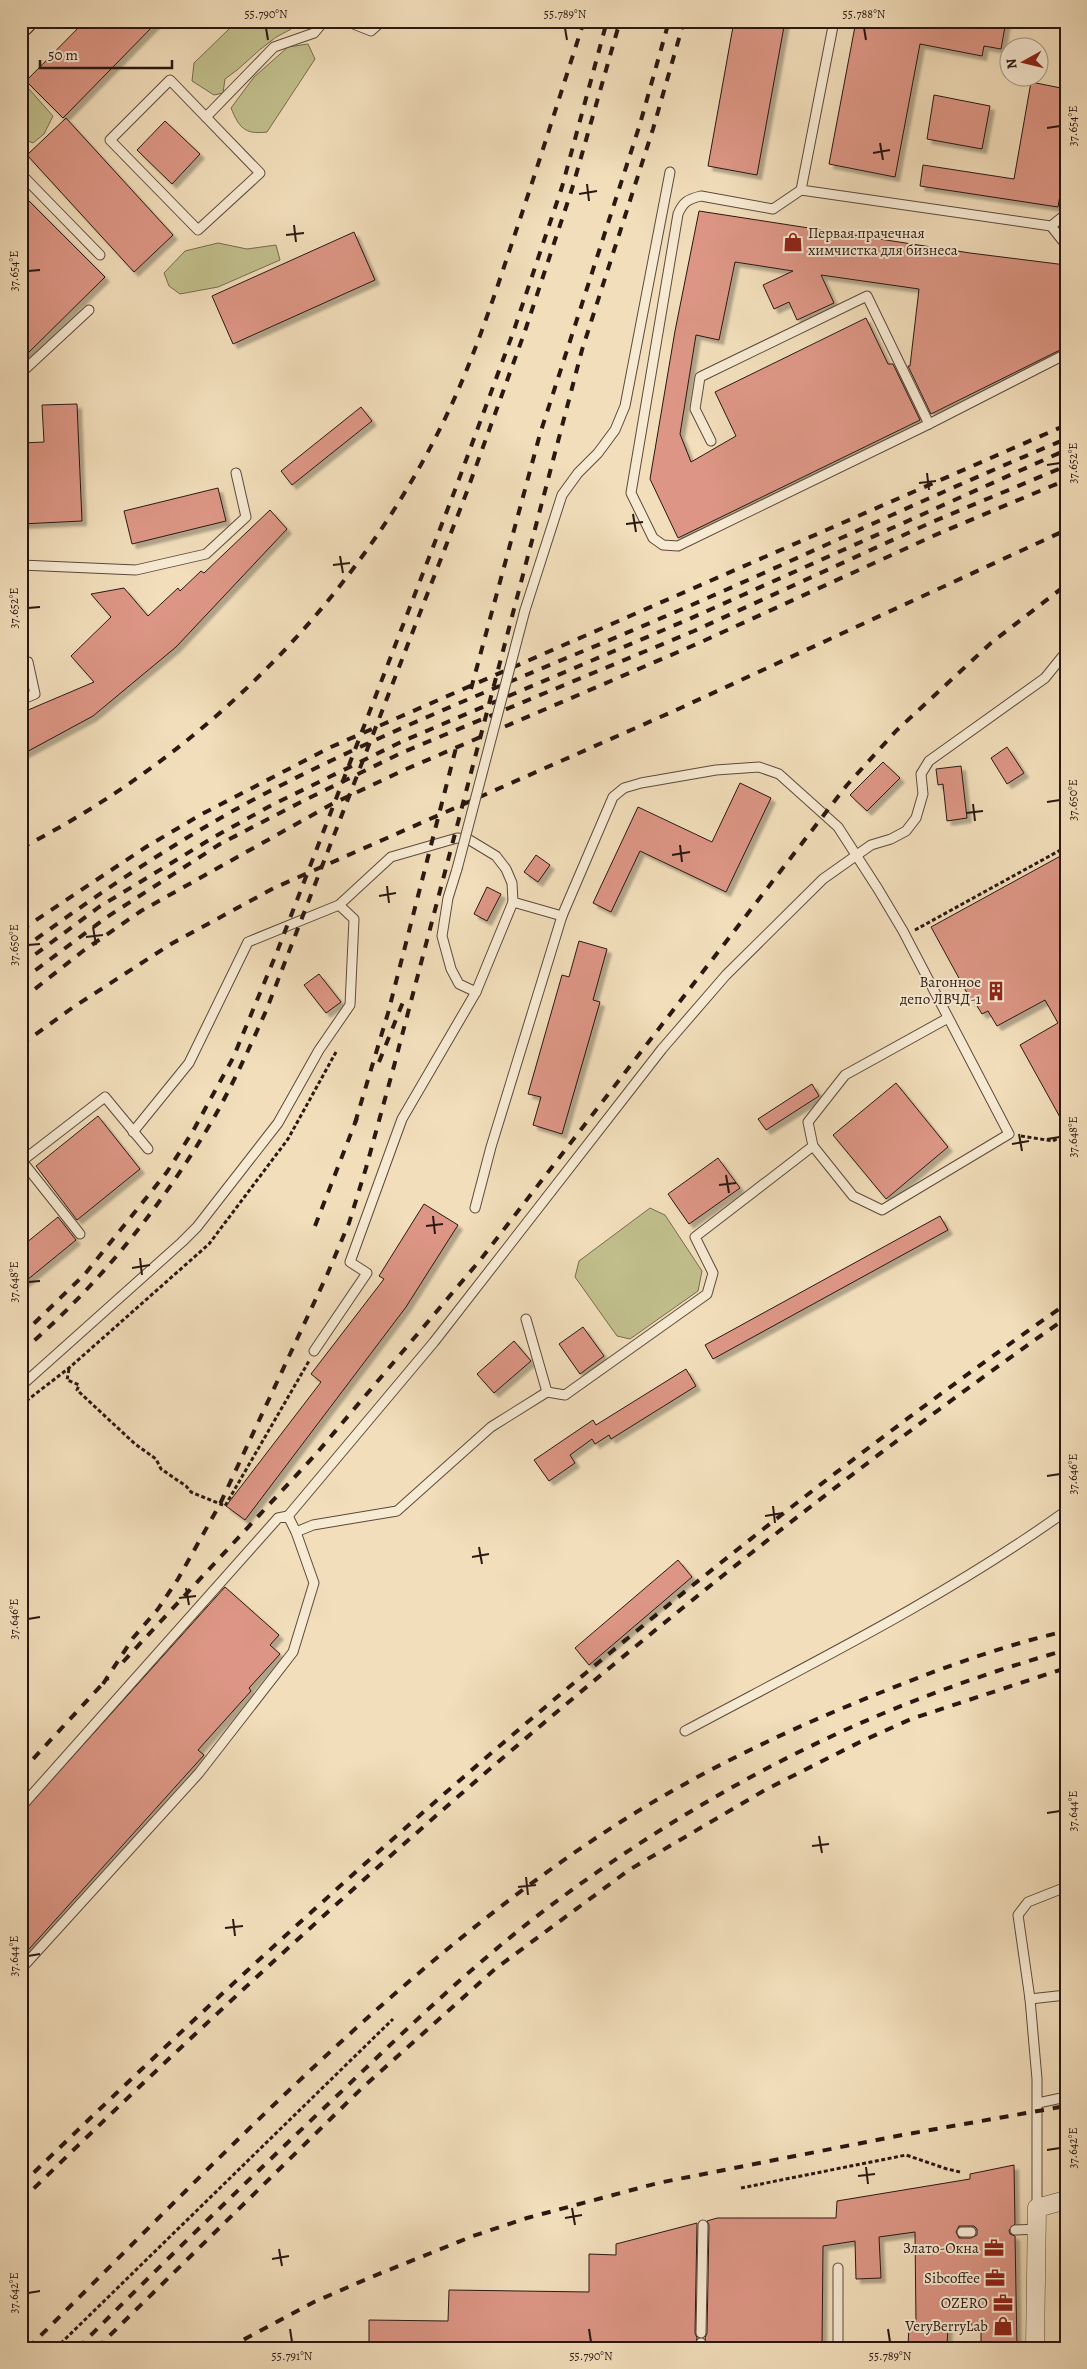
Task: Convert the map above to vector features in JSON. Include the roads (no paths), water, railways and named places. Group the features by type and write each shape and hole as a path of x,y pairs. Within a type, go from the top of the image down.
{"street":[{"path":"1035,2348 1037,2208 1066,2200"}],"lane":[{"path":"206,117 274,47 314,33 324,21"},
{"path":"346,21 371,31 382,21"},
{"path":"801,190 834,21"},
{"path":"170,80 206,117 260,173 198,230 110,140 170,80"},
{"path":"476,992 459,984 451,969 442,936 448,898 525,610 562,495 578,473 598,453 615,430 625,406 670,172"},
{"path":"21,174 100,255"},
{"path":"1066,245 1051,226 801,190 773,209 700,196 691,198 682,204 678,214 631,493 653,538 663,545 678,546 929,424 1066,354"},
{"path":"1051,226 1066,214"},
{"path":"711,441 695,409 700,377 867,296 929,424"},
{"path":"21,373 89,310"},
{"path":"21,565 136,570 206,554 246,518 236,473"},
{"path":"21,1807 278,1518 288,1516 434,1342 662,1049 747,954 823,879 871,845 891,839 906,831 916,818 923,794 921,774 928,761 1045,678 1066,652"},
{"path":"21,662 28,662 34,694 21,700"},
{"path":"474,1208 562,916 613,797 624,788 641,783 716,770 759,767 779,774 838,827 905,935 1009,1134 882,1210 853,1196 813,1146 808,1122 845,1075 948,1018"},
{"path":"134,1132 189,1063 248,942 339,906 391,857 457,838 468,839 496,856 506,869 512,883 514,902 476,992 402,1119 350,1262 367,1273 314,1351"},
{"path":"514,902 562,916"},
{"path":"21,1386 182,1242 278,1123 319,1050 350,1005 354,920 339,906"},
{"path":"80,1234 22,1161 105,1097 148,1149"},
{"path":"296,1532 313,1525 397,1511 491,1427 547,1392 565,1395 707,1294 713,1273 695,1237 813,1146"},
{"path":"526,1319 547,1392"},
{"path":"685,1731 896,1619 1012,1550 1066,1511"},
{"path":"21,1969 199,1773 293,1652 314,1583 296,1532 288,1516"},
{"path":"1037,2208 1038,2103 1030,1999 1018,1915 1028,1902 1066,1887"},
{"path":"1030,1999 1066,1995"},
{"path":"1038,2103 1066,2097"},
{"path":"701,2332 703,2225"},
{"path":"1015,2230 1037,2229"},
{"path":"962,2232 971,2232"},
{"path":"838,2268 838,2348"}],"railway":[{"path":"21,848 90,809 156,764 219,714 277,658 330,598 378,534 420,466 456,395 472,356 524,207 584,21"},
{"path":"21,1336 85,1274 167,1172 193,1131 233,1058 277,952 455,490 514,330 562,187 607,21"},
{"path":"21,1352 73,1304 97,1278 121,1251 164,1195 221,1106 266,1011 466,494 525,331 572,189 620,21"},
{"path":"471,689 540,434 640,124 669,21"},
{"path":"103,1684 133,1638 158,1609 178,1579 220,1504 327,1275 349,1223 394,1066 582,350 653,129 684,21"},
{"path":"21,930 146,847 202,814 331,747 1066,425"},
{"path":"21,950 81,907 172,847 235,810 318,767 420,720 680,610 1066,439"},
{"path":"21,965 99,907 214,837 272,805 403,741 687,620 1066,450"},
{"path":"21,981 107,917 220,844 301,802 401,753 694,631 932,522 1066,466"},
{"path":"21,1000 83,951 141,911 332,804 404,770 699,643 942,532 1066,480"},
{"path":"21,1045 72,1008 171,944 274,888 674,711 1066,530"},
{"path":"123,1662 316,1454 481,1259 847,785 896,731 991,643 1066,585"},
{"path":"355,1123 388,1013 457,744"},
{"path":"379,1062 405,997"},
{"path":"315,1226 357,1118"},
{"path":"21,2185 270,1950 526,1724 657,1614 791,1507 927,1404 1066,1304"},
{"path":"21,2201 269,1965 526,1738 657,1629 791,1522 927,1418 1066,1318"},
{"path":"28,2348 233,2144 375,2011 448,1948 524,1889 602,1834 668,1793 736,1757 806,1724 947,1667 994,1651 1066,1631"},
{"path":"78,2348 396,2039 478,1964 565,1895 654,1834 746,1779 794,1754 893,1709 958,1684 1066,1650"},
{"path":"97,2348 361,2089 495,1969 629,1870 765,1790 860,1742 911,1719 1066,1668"},
{"path":"21,1772 108,1678"},
{"path":"228,2348 314,2302 369,2278 473,2236 527,2218 658,2183 902,2135 1066,2106"}],"place":[{"name":"Первая прачечная химчистка для бизнеса","path":"793,242"},
{"name":"Вагонное депо ЛВЧД-1","path":"996,991"},
{"name":"Злато-Окна","path":"994,2248"},
{"name":"Sibcoffee","path":"995,2278"},
{"name":"OZERO","path":"1003,2303"},
{"name":"VeryBerryLab","path":"1003,2326"}]}
